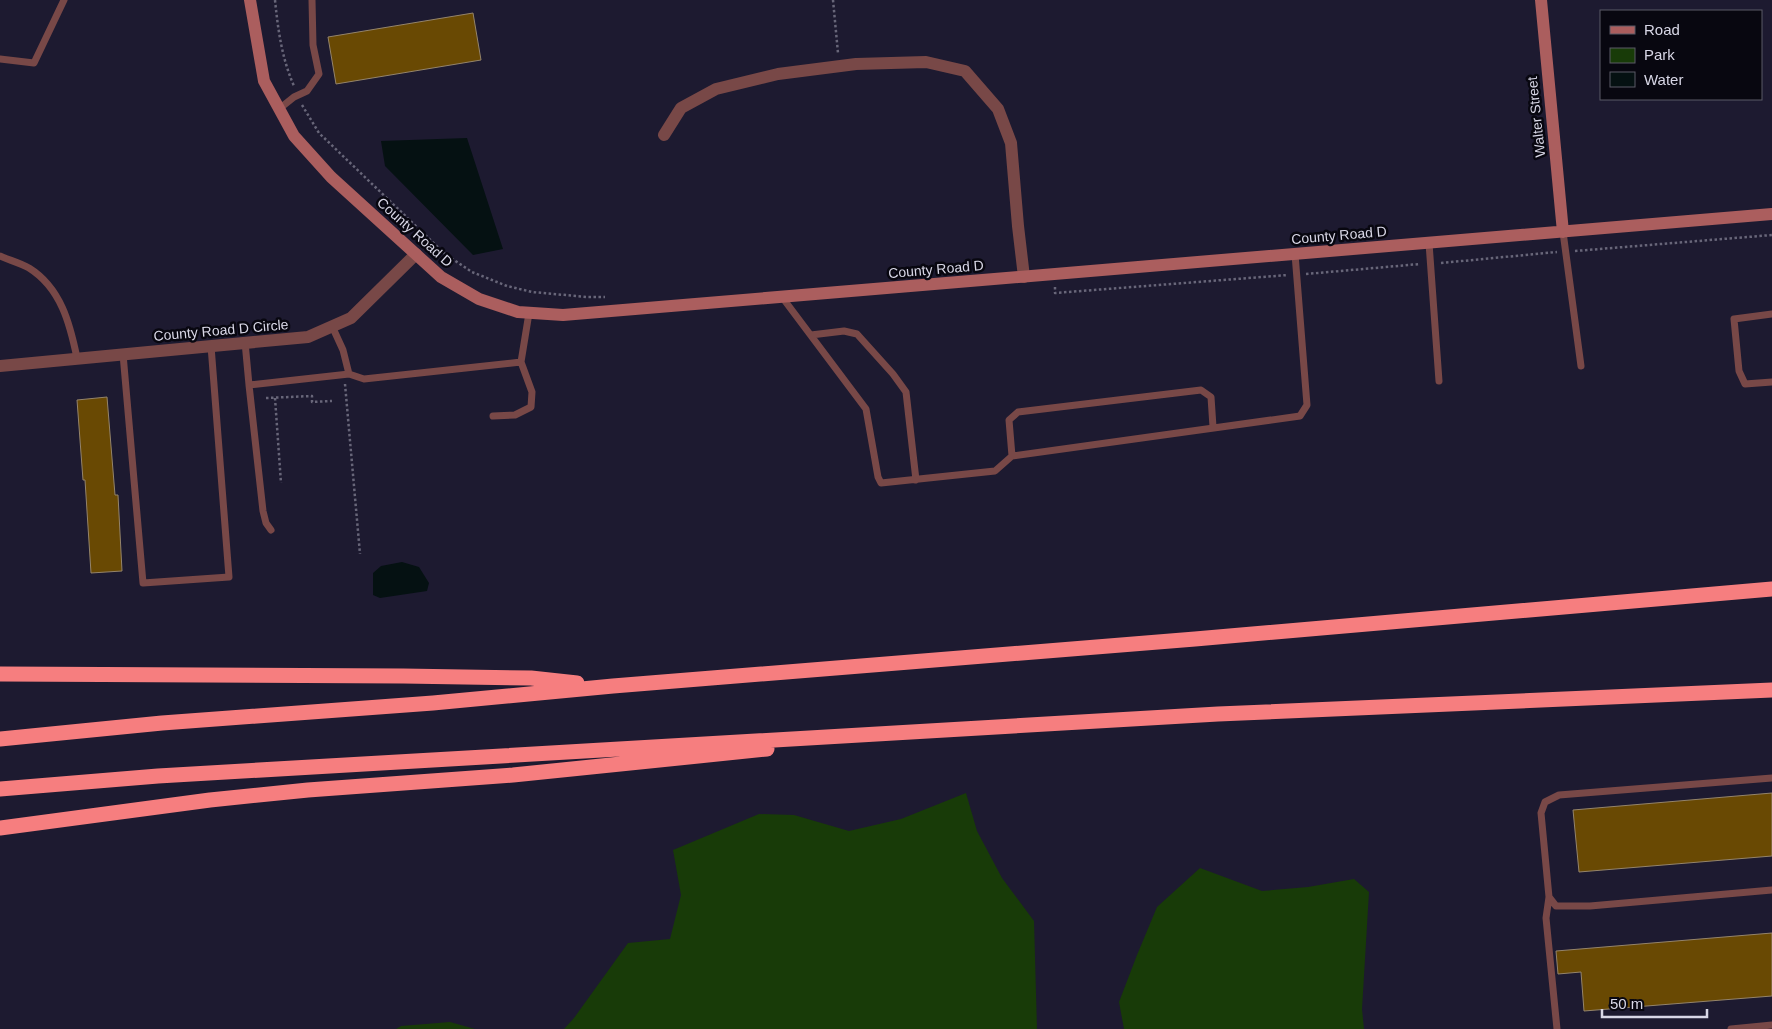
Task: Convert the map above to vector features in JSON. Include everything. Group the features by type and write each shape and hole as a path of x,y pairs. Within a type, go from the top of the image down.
{"highway":[{"path":"0,739 1772,589"},
{"path":"0,674 521,678 614,686"},
{"path":"0,789 187,774 987,727 1228,714 1772,690"},
{"path":"0,828 210,800 308,790 513,775 987,727"}],"street":[{"path":"250,0 253,16"},
{"path":"253,16 254,0"},
{"name":"Walter Street","path":"1541,0 1563,232"},
{"name":"County Road D","path":"253,16 264,81 294,136 331,177 441,277 479,299 518,312 562,315 1772,214"},
{"path":"664,135 681,108 716,89 778,74 839,66 926,62 965,71 998,109 1011,143 1024,277"},
{"name":"County Road D Circle","path":"0,366 308,336 351,318 416,254"}],"lane":[{"path":"0,59 34,63 64,0"},
{"path":"279,109 298,95 307,91 320,74 313,45 312,0"},
{"path":"1563,232 1582,366"},
{"path":"1429,243 1439,381"},
{"path":"782,297 866,409 878,477 881,483 995,472 1012,456 1300,416 1307,405 1295,254"},
{"path":"0,256 29,268 53,290 64,309 71,327 77,358"},
{"path":"493,416 515,414 532,407 532,392 521,362 529,312"},
{"path":"1772,314 1734,319 1739,371 1745,384 1772,382"},
{"path":"332,326 343,350 347,375"},
{"path":"811,335 844,331 857,334 902,386 906,392 916,480"},
{"path":"245,342 263,512 266,523 271,530"},
{"path":"123,354 143,583 229,577 211,346"},
{"path":"249,385 347,375 364,379 521,362"},
{"path":"1012,456 1009,420 1018,412 1201,390 1211,397 1213,427"},
{"path":"1557,1029 1546,918 1550,897 1541,813 1545,802 1559,795 1772,778"},
{"path":"1550,897 1556,906 1590,906 1772,890"},
{"path":"1731,1029 1772,1025"}],"path":[{"path":"275,0 279,40 288,74 319,133 445,254 472,272 507,286 532,292 587,297"},
{"path":"833,0 839,66"},
{"path":"347,375 360,554"},
{"path":"266,398 312,396 312,402 332,401"},
{"path":"275,398 282,483"}],"green space":[{"path":"966,793 977,831 1002,878 1034,921 1037,1029 564,1029 628,943 670,939 681,895 673,850 759,814 794,815 849,831 901,819"},
{"path":"1200,868 1262,891 1308,887 1354,879 1369,892 1362,1009 1364,1029 1124,1029 1119,1002 1157,907"},
{"path":"450,1022 475,1029 396,1029 401,1026"}],"water":[{"path":"467,138 503,249 473,255 385,166 381,141"},
{"path":"402,562 419,567 429,583 427,591 380,598 373,595 373,573 381,566"}],"building":[{"path":"473,13 481,60 336,84 328,37"},
{"path":"107,397 115,495 118,495 122,571 91,573 85,480 83,480 77,400"},
{"path":"1772,793 1772,856 1579,872 1573,810"},
{"path":"1772,933 1772,996 1584,1011 1581,972 1558,974 1556,951"}]}
